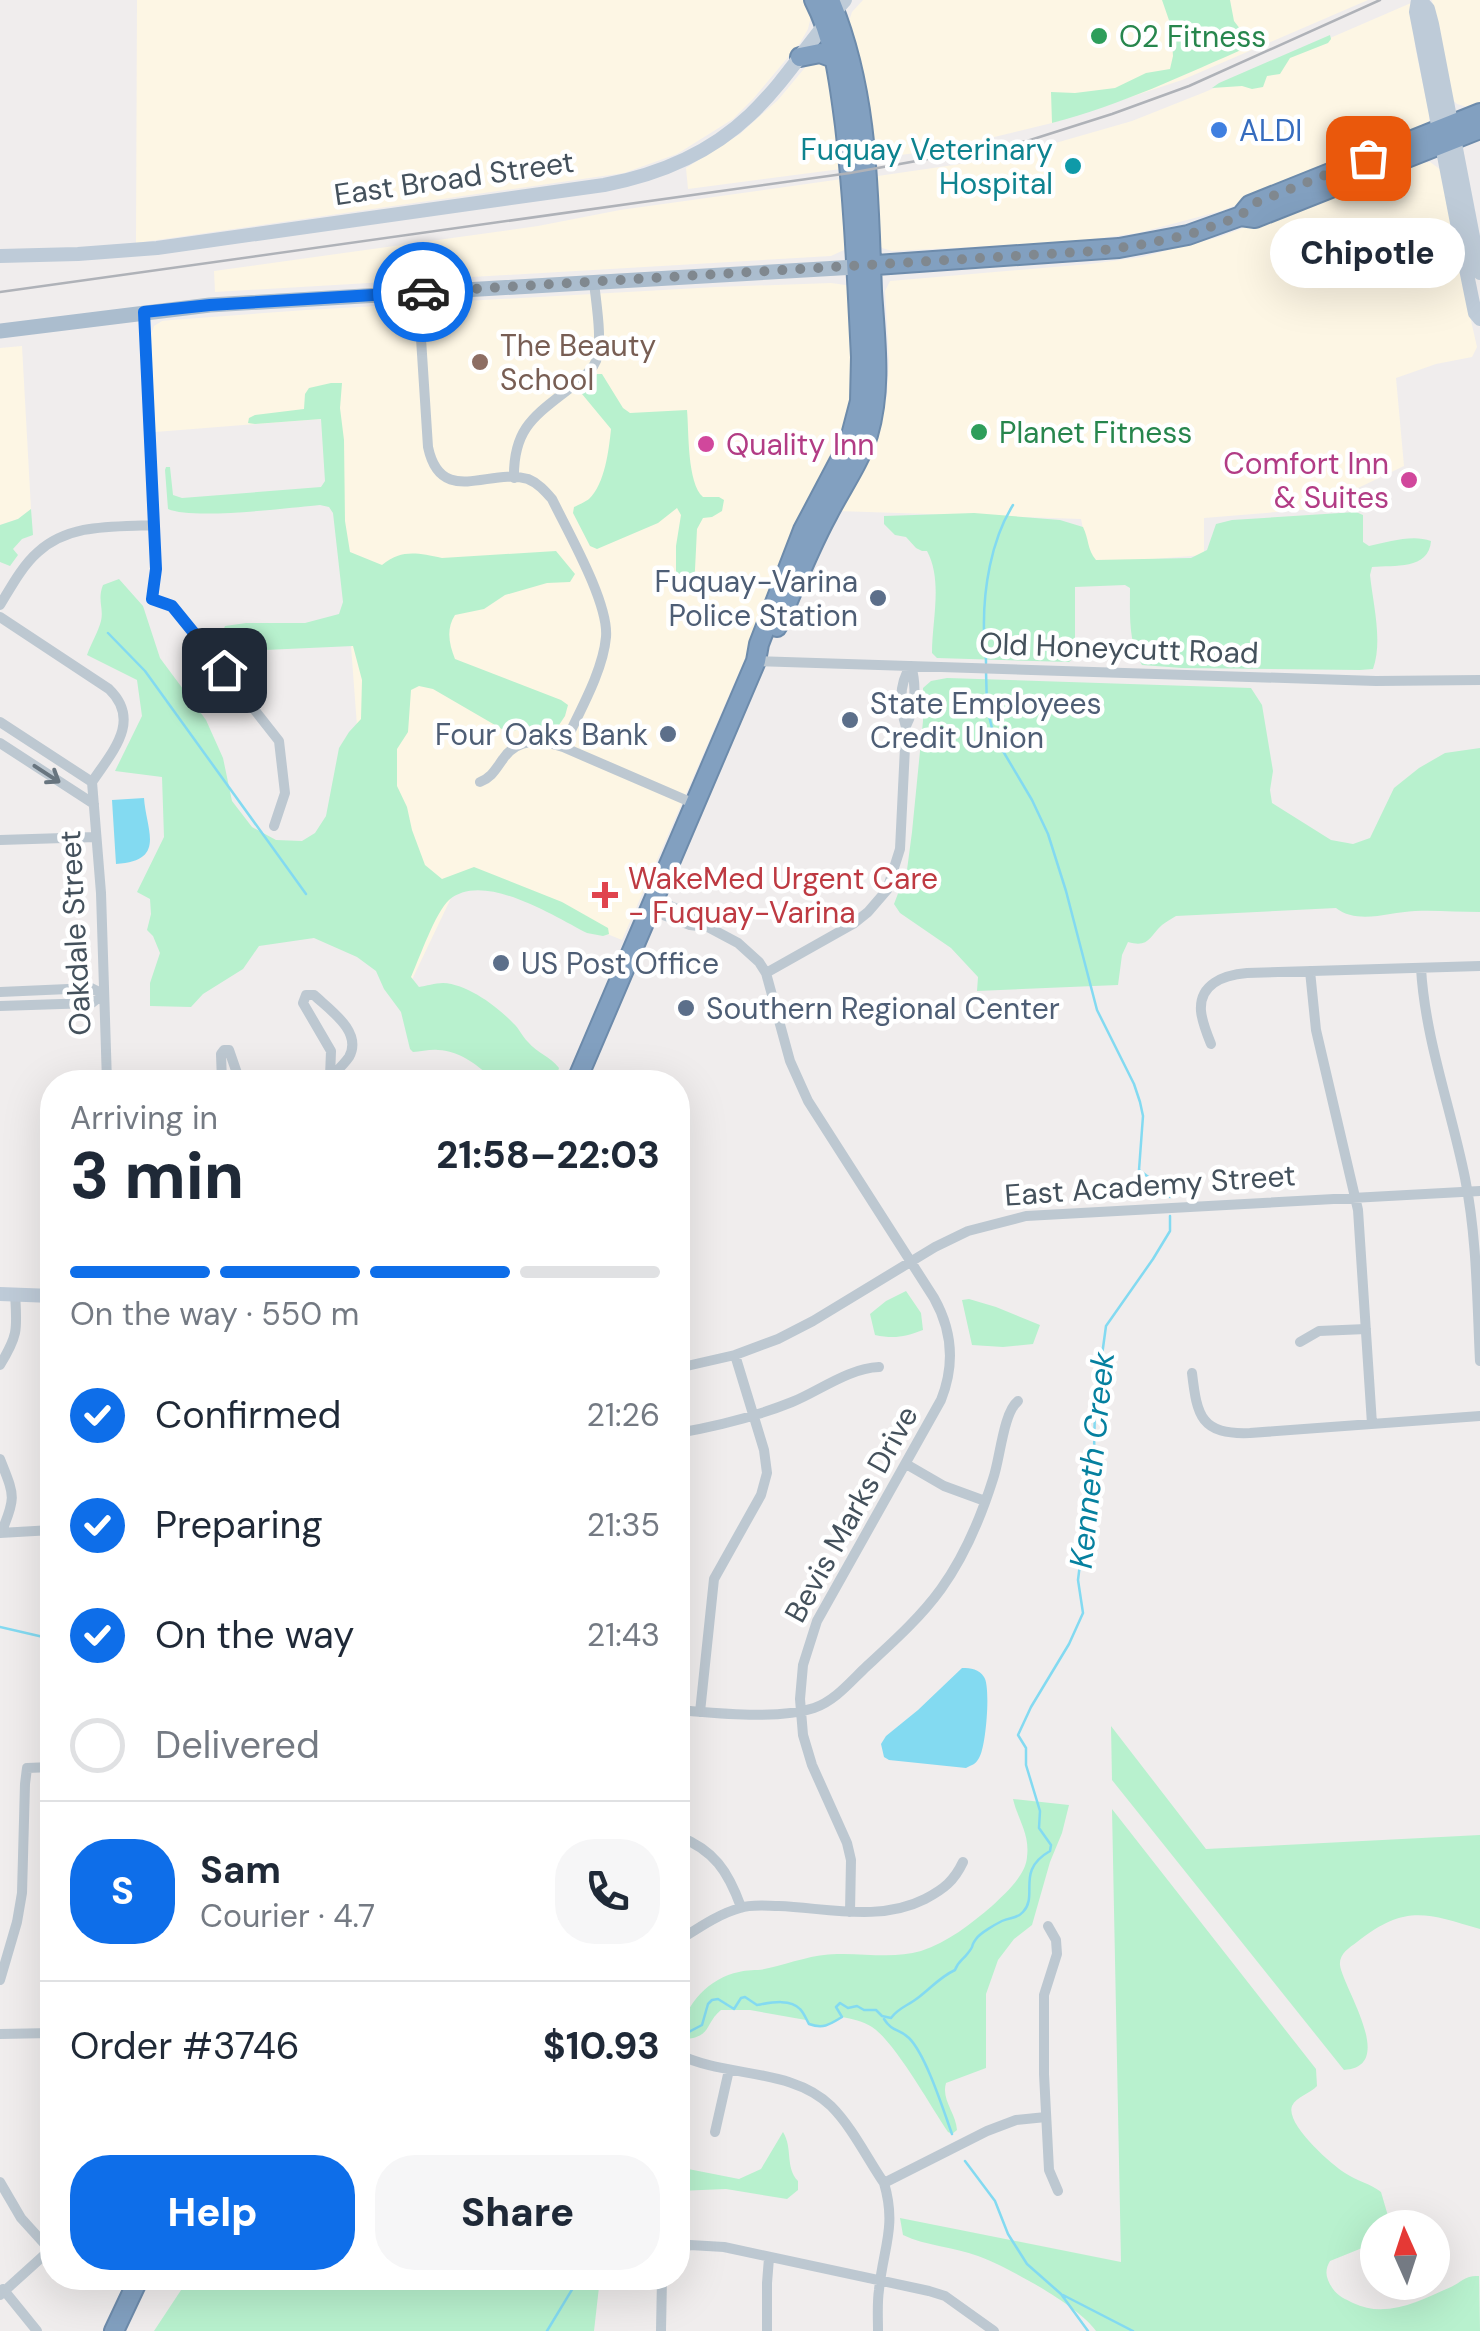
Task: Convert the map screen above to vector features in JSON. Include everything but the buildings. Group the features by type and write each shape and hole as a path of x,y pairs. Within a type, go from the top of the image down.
{"highway":[{"path":"581,1070 756,660 803,530 849,443 857,416 862,383 866,170 858,93 849,52 834,9 814,0"},
{"path":"756,660 768,648 817,534 864,448 875,404 876,354 852,197 834,9"},
{"path":"800,57 820,53 836,59"},
{"path":"864,266 1119,248 1188,235 1241,216 1250,205 1447,134 1480,113"},
{"path":"1447,134 1480,130"},
{"path":"848,478 854,453 849,443"},
{"path":"114,2331 133,2290"}],"main road":[{"path":"1419,0 1428,9 1467,274 1480,319"},
{"name":"East Broad Street","path":"0,256 158,248 628,181 670,167 735,128 800,57 834,9"},
{"path":"1447,134 1478,244 1480,273"},
{"path":"0,331 210,305 864,266"},
{"path":"7,1294 40,1295"}],"street":[{"path":"514,478 515,452 522,433 595,363 598,344 594,282"},
{"path":"418,292 432,464 443,476 457,482 514,478 531,480 545,490 597,594 606,638 600,662 564,747"},
{"path":"144,312 156,569 152,599 172,606 279,740 285,793 274,826"},
{"path":"0,605 27,564 57,539 83,529 154,525"},
{"path":"0,617 110,689 121,703 125,718 123,731 92,782 0,722"},
{"name":"Old Honeycutt Road","path":"756,660 1376,681 1480,680"},
{"path":"653,904 690,926 708,927 738,943 766,973 853,924 879,902 898,863 900,849 906,727 913,713 911,666"},
{"path":"480,782 496,770 508,752 524,742 545,741 695,804"},
{"path":"0,744 94,804"},
{"name":"Oakdale Street","path":"92,782 101,893 106,1070"},
{"path":"0,840 96,837"},
{"path":"1210,1044 1201,1008 1204,995 1216,981 1233,974 1480,966"},
{"path":"1421,968 1427,1012 1474,1192 1480,1361"},
{"path":"1310,972 1316,1030 1356,1199 1372,1424"},
{"name":"Bevis Marks Drive","path":"766,973 796,1078 912,1262 942,1315 948,1334 950,1363 941,1400 812,1632 801,1676 800,1711 809,1756 851,1860 850,1912"},
{"path":"0,992 92,988 103,994 92,1003 0,1006"},
{"path":"329,1070 332,1051 303,1003 306,996 314,996 350,1032 353,1047 338,1070"},
{"path":"324,1035 342,1023"},
{"path":"221,1070 220,1054 224,1050 228,1050 236,1070"},
{"name":"East Academy Street","path":"690,1365 735,1355 778,1339 814,1322 968,1231 1026,1216 1474,1192"},
{"path":"0,1365 13,1344 17,1327 7,1294"},
{"path":"1300,1342 1319,1331 1366,1329"},
{"path":"700,1712 714,1580 766,1480 766,1457 735,1355"},
{"path":"690,1429 753,1416 862,1370 879,1367"},
{"path":"1192,1372 1199,1413 1209,1426 1224,1433 1480,1416"},
{"path":"690,1711 738,1715 800,1711 819,1706 842,1690 926,1608 952,1572 985,1501 1008,1413 1018,1402"},
{"path":"0,1459 13,1490 12,1506 1,1533 40,1531"},
{"path":"906,1464 955,1491 985,1501"},
{"path":"0,1980 22,1894 28,1768 40,1768"},
{"path":"690,1843 710,1854 730,1878 741,1907"},
{"path":"690,1934 741,1907 794,1906 850,1912 888,1911 915,1904 946,1888 963,1862"},
{"path":"1048,1926 1056,1940 1056,1954 1044,1995 1046,2117 1049,2170 1058,2191"},
{"path":"0,2034 40,2033"},
{"path":"690,2060 785,2081 814,2092 832,2107 884,2183 890,2224 880,2281 878,2331"},
{"path":"715,2132 729,2070"},
{"path":"884,2183 987,2131 1016,2120 1046,2117"},
{"path":"0,2182 21,2218 40,2238"},
{"path":"690,2245 911,2286 945,2296 994,2331"},
{"path":"37,2331 1,2291 40,2258"},
{"path":"767,2331 769,2258"},
{"path":"661,2331 662,2290"}],"shaded area":[{"path":"137,0 807,0 812,12 800,43 733,119 677,154 624,173 136,243"},
{"path":"863,0 1368,0 1182,80 1052,123 945,149 871,159 847,27 852,12"},
{"path":"1432,0 1480,0 1480,103 1467,107 1452,99"},
{"path":"1411,3 1429,113 1422,131 1221,211 1138,233 1071,242 892,251 878,244 871,177 988,160 1132,121"},
{"path":"815,61 831,68 841,169 688,189 686,168 740,134"},
{"path":"1430,162 1441,170 1477,347 1472,357 1396,378 1404,466 1314,509 1204,518 1204,555 1090,564 1081,519 838,511 876,436 887,396 885,291 890,281 1142,257 1219,237"},
{"path":"842,179 848,238 844,250 831,256 215,292 214,271"},
{"path":"846,285 851,296 853,395 845,431 793,535 747,654 622,940 462,875 408,988 375,967 334,418 155,432 151,335 154,326 171,320 306,310"},
{"path":"22,346 31,509 0,525 0,348"}],"green space":[{"path":"1162,0 1230,0 1234,21 1250,46 1128,98 1052,123 1051,92 1115,88 1146,73 1170,69 1171,26"},
{"path":"1330,35 1328,43 1290,58 1280,74 1267,76 1263,87 1212,88 1219,83"},
{"path":"597,374 602,374 630,413 687,410 694,481 703,497 724,500 722,511 703,518 697,529 694,590 676,590 681,515 677,508 658,523 597,549 590,546 573,513 574,507 594,493 607,456 611,429 582,394"},
{"path":"342,383 345,521 350,552 382,565 396,556 410,554 442,558 556,551 575,574 570,582 547,583 505,595 484,609 455,615 449,631 455,659 568,705 557,728 531,727 507,732 433,689 419,686 411,690 408,732 397,749 397,786 425,865 442,879 474,867 562,902 608,928 609,934 603,936 587,933 519,899 480,890 463,892 449,900 438,915 411,977 419,987 452,984 490,1003 558,1070 482,1070 455,1053 413,1052 401,1012 376,971 357,957 314,938 259,946 243,969 203,994 191,1007 150,1006 150,983 160,953 147,930 150,899 137,892 164,837 162,777 115,771 142,716 137,680 87,655 101,621 101,590 103,585 119,579 143,606 160,658 206,720 223,758 232,801 252,827 276,840 302,841 315,833 326,816 339,748 361,719 362,680 353,646 244,651 221,636 225,626 305,623 339,614 343,602 333,513 329,507 320,505 219,513 168,509 165,470 170,467 173,495 182,498 321,487 325,481 321,419 248,423 255,415 304,409 309,388"},
{"path":"31,509 33,535 22,539 13,549 18,555 10,566 0,562 0,525"},
{"path":"1356,512 1363,515 1363,542 1369,546 1408,538 1431,541 1429,550 1417,561 1372,567 1376,658 1373,669 1360,670 1142,665 1132,638 1130,588 1125,585 1075,587 1075,657 1069,662 937,658 932,653 936,588 932,563 927,551 916,548 906,537 895,535 884,524 884,516 974,513 1060,520 1083,527 1096,560 1191,558 1207,550 1216,524"},
{"path":"947,678 1251,688 1262,705 1273,771 1272,803 1331,840 1353,844 1370,838 1394,788 1419,768 1445,753 1480,748 1480,912 1415,911 1364,917 1336,908 1176,916 1145,942 1128,942 1118,985 977,991 978,977 951,948 900,913 894,904 907,870 923,688 931,681"},
{"path":"906,1291 921,1313 923,1330 899,1337 875,1335 870,1314"},
{"path":"969,1299 1040,1325 1033,1344 972,1345 962,1300"},
{"path":"1111,1726 1206,1849 1480,1835 1480,1929 1430,1916 1403,1917 1374,1930 1345,1952 1340,1965 1363,2025 1367,2056 1359,2066 1344,2070 1112,1780"},
{"path":"1013,1799 1069,1805 1032,1925 1014,1939 998,1960 986,1994 986,2068 946,2083 945,2095 957,2130 952,2134 891,2046 861,2022 842,2017 819,2026 750,2010 721,2010 705,2032 690,2038 692,2004 708,1987 728,1975 828,1954 911,1953 941,1943 1009,1890 1026,1864 1027,1841"},
{"path":"1112,1809 1316,2069 1317,2086 1292,2106 1302,2133 1339,2169 1381,2192 1386,2210 1360,2210 1360,2249 1330,2261 1327,2275 1333,2289 1344,2299 1365,2307 1390,2309 1420,2300 1450,2300 1450,2287 1479,2276 1480,2331 1096,2331 1059,2299 991,2261 903,2235 900,2218 1121,2262"},
{"path":"783,2132 798,2181 798,2190 787,2199 726,2189 690,2190 690,2169 739,2179 761,2169"},
{"path":"181,2290 599,2290 594,2331 154,2331"}],"water":[{"path":"144,798 148,850 132,862 116,864 112,800"},
{"path":"962,1668 977,1671 986,1683 986,1730 976,1762 966,1768 884,1757 881,1744 886,1736"}],"waterway":[{"name":"Kenneth Creek","path":"986,663 987,582 999,534 1013,505"},
{"path":"108,633 145,671 306,894"},
{"name":"Kenneth Creek","path":"986,671 992,728 1048,834 1097,1010 1140,1102 1143,1116 1139,1170 1170,1193 1170,1197"},
{"name":"Kenneth Creek","path":"690,2031 702,2025 712,2000 718,1999 734,2009 745,1997 757,2005 791,2003 809,2024 818,2026 842,2017 836,2007 840,2003 848,2008 876,2010 891,2018 955,1970 981,1934 1023,1912 1033,1867 1050,1851 1051,1845 1039,1828 1040,1811 1026,1765 1026,1748 1018,1735 1083,1613 1078,1580 1106,1326 1170,1231 1170,1216"},
{"path":"0,1627 40,1636"},
{"path":"884,2019 906,2035 922,2057 952,2134"},
{"path":"965,2161 995,2201 1008,2234 1027,2264 1061,2294 1088,2331"},
{"name":"Kenneth Creek","path":"547,2331 572,2290"},
{"path":"1063,2295 1133,2331"}],"railway":[{"path":"0,292 850,173 1027,141 1189,86 1380,0"}],"way so far":[{"path":"423,292 1119,248 1188,235 1241,216 1250,205 1368,158"}],"place":[{"name":"O2 Fitness","path":"1099,36"},
{"name":"ALDI","path":"1219,130"},
{"name":"Chipotle","path":"1368,158"},
{"name":"Fuquay Veterinary Hospital","path":"1073,166"},
{"name":"The Beauty School","path":"480,362"},
{"name":"Planet Fitness","path":"979,432"},
{"name":"Quality Inn","path":"706,444"},
{"name":"Comfort Inn & Suites","path":"1409,480"},
{"name":"Fuquay-Varina Police Station","path":"878,598"},
{"name":"State Employees Credit Union","path":"850,720"},
{"name":"Four Oaks Bank","path":"668,734"},
{"name":"WakeMed Urgent Care - Fuquay-Varina","path":"605,895"},
{"name":"US Post Office","path":"501,963"},
{"name":"Southern Regional Center","path":"686,1008"}],"route":[{"path":"224,670 172,606 152,599 156,569 144,312 423,292"}]}
